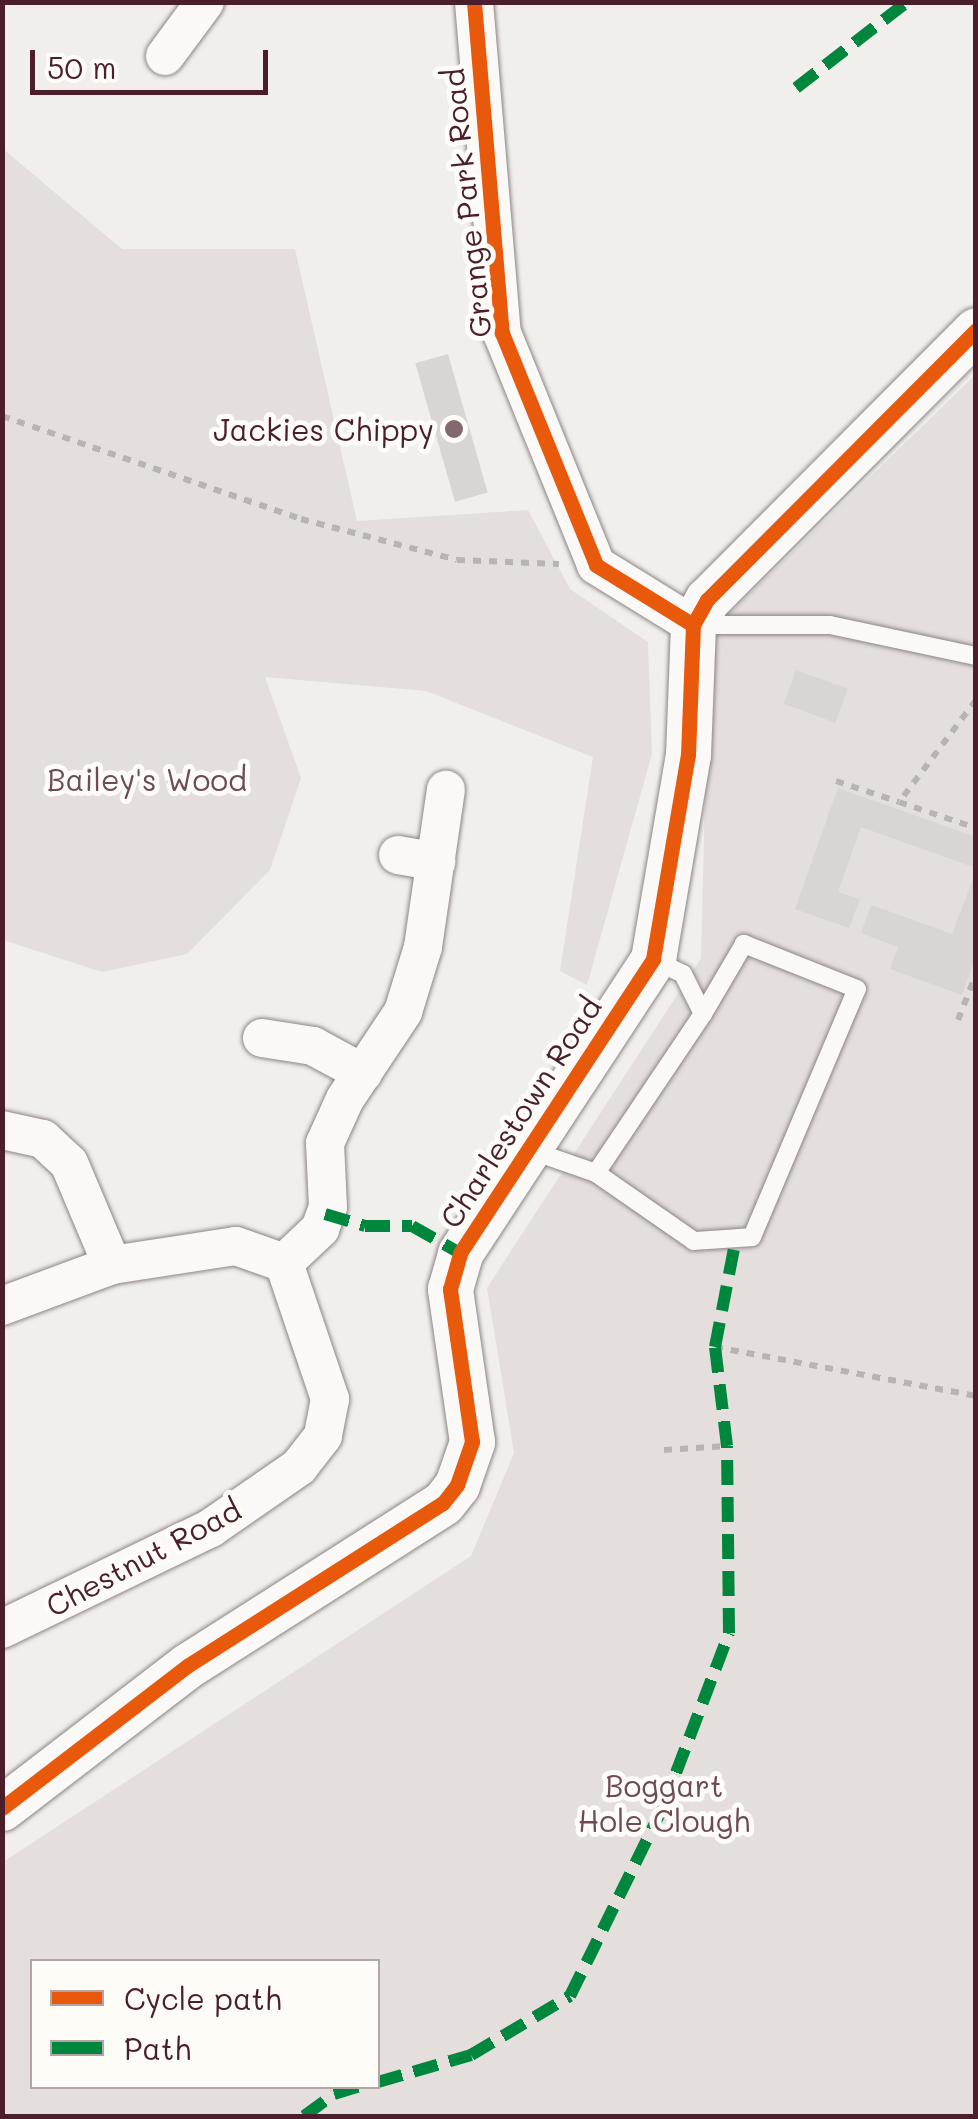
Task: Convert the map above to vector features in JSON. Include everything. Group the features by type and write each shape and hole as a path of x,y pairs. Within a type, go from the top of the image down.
{"street":[{"path":"165,56 205,2"},
{"name":"Grange Park Road","path":"474,2 502,333 596,565"},
{"path":"596,565 692,625 707,600 976,330"},
{"name":"Charlestown Road","path":"2,1808 187,1666 450,1494 472,1442 450,1290 474,1226 653,960 688,755 692,625"},
{"path":"2,1306 112,1265 236,1246 284,1263 320,1228 328,1207 325,1143 363,1073 403,1012 423,947 446,790"},
{"path":"398,855 436,862"},
{"path":"262,1038 312,1046 363,1073"},
{"path":"2,1130 43,1139 69,1162 112,1265"},
{"name":"Chestnut Road","path":"2,1629 211,1528 299,1467 323,1436 330,1399 284,1263"}],"lane":[{"path":"692,625 830,625 976,656"},
{"path":"527,1149 596,1173 694,1241 752,1237 857,989 744,944 703,1014 596,1173"},
{"path":"653,960 683,974 703,1014"}],"path":[{"path":"2,416 302,519 456,560 596,565"},
{"path":"899,802 976,700"},
{"path":"836,781 976,828"},
{"path":"958,1020 976,974"},
{"path":"715,1347 976,1396"},
{"path":"664,1450 726,1446"}],"green space":[{"name":"Bailey's Wood","path":"2,148 122,249 295,249 357,521 528,510 570,589 648,642 652,754 587,985 560,971 593,757 426,691 265,677 301,778 270,870 187,954 102,972 3,940"},
{"name":"Boggart Hole Clough","path":"975,375 975,2116 3,2116 3,1862 471,1556 514,1453 487,1288 701,958 709,633"}],"building":[{"path":"448,354 488,492 455,502 415,363"},
{"path":"796,670 848,689 835,723 784,704"},
{"path":"838,788 976,837 976,868 861,827 838,892 860,899 849,928 795,909"},
{"path":"976,871 976,956 962,995 890,969 898,947 861,933 871,905 952,934"}],"marked path":[{"path":"796,88 907,2"},
{"path":"325,1214 365,1226 412,1226 460,1253"},
{"path":"380,2081 471,2055 570,1996 663,1807 729,1633 727,1446 715,1347 736,1238"},
{"path":"304,2116 334,2094 351,2089"}],"cycle path":[{"path":"474,2 502,333 596,565 693,625"},
{"path":"2,1808 187,1666 443,1503 457,1485 472,1442 450,1289 460,1253 653,959 688,755 693,625 707,600 976,330"}],"place":[{"name":"Jackies Chippy","path":"454,429"}]}
